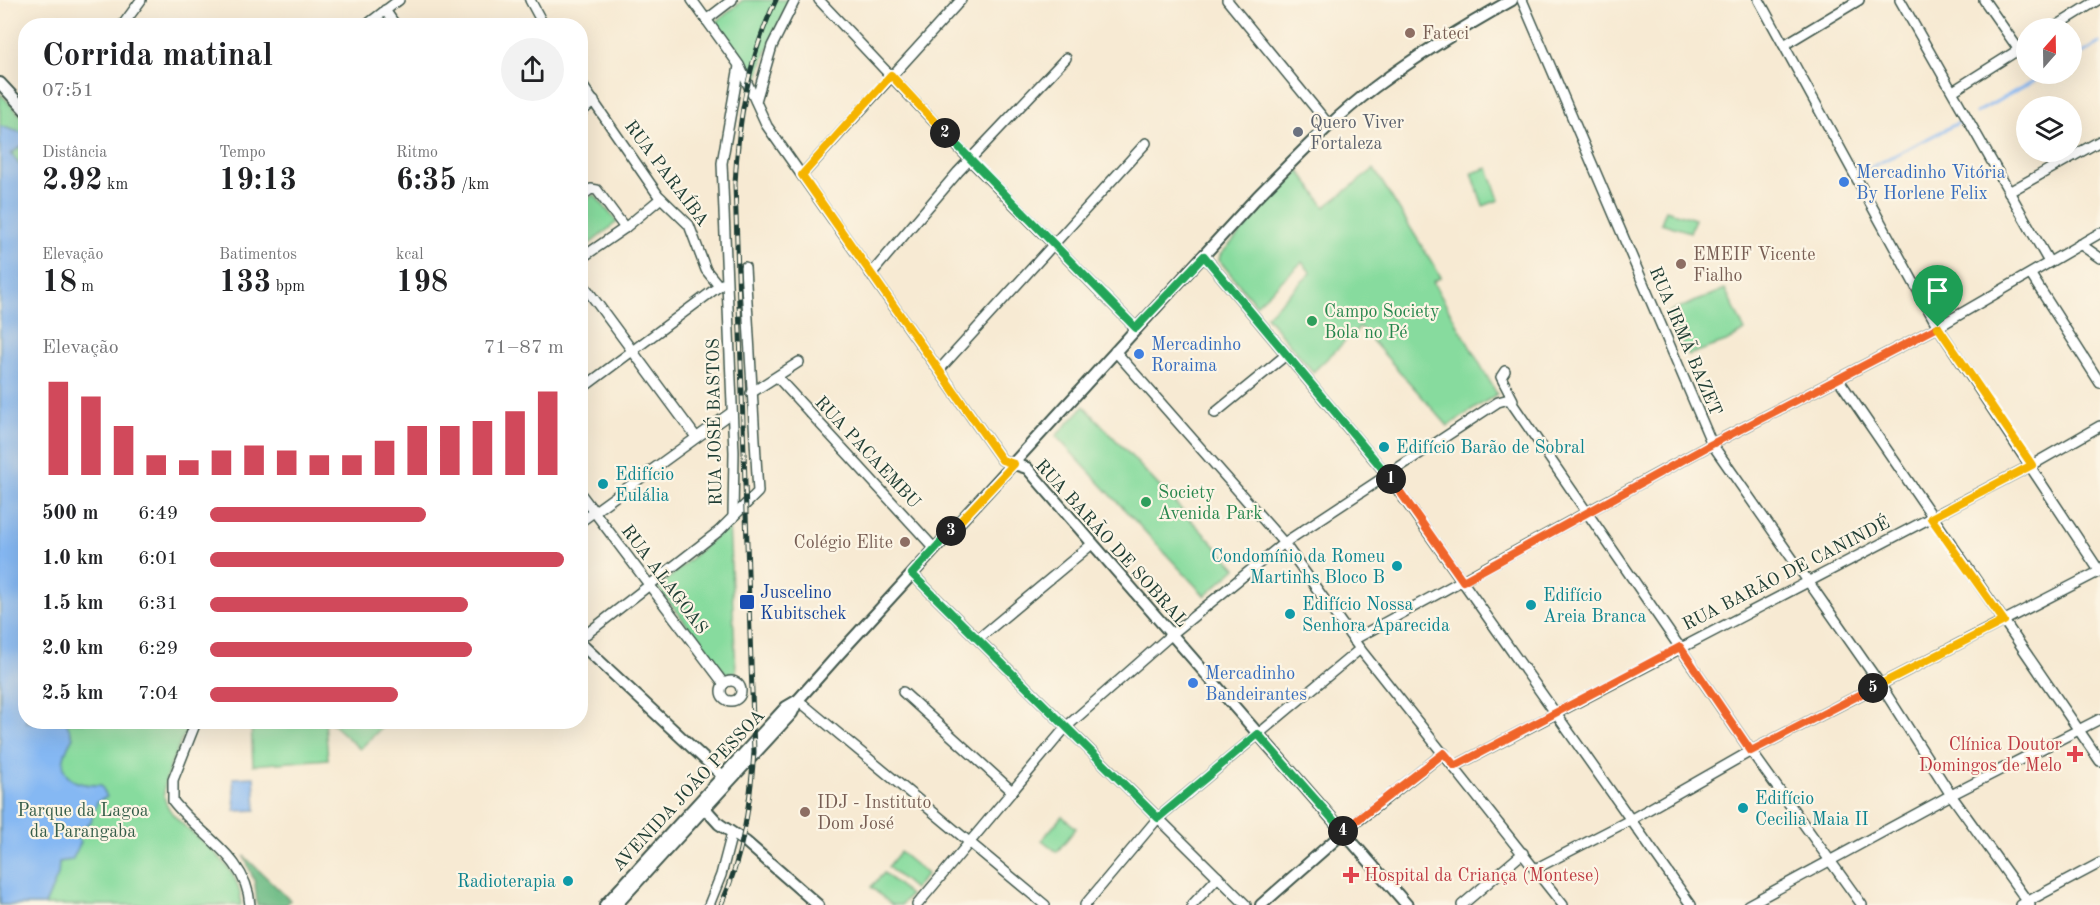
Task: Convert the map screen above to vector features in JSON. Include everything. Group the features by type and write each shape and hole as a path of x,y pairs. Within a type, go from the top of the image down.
{"main road":[{"name":"AVENIDA JOÃO PESSOA","path":"616,905 726,779 792,713 798,700 1257,197 1330,126 1375,87 1463,27 1512,0"},
{"path":"0,83 18,102"},
{"name":"RUA BARÃO DE SOBRAL","path":"1014,464 1027,468 1407,905"},
{"path":"588,649 726,779"},
{"name":"AVENIDA JOÃO PESSOA","path":"605,905 702,806"},
{"path":"702,806 818,905"},
{"path":"1261,905 1344,832"}],"street":[{"path":"128,18 141,0"},
{"path":"376,18 399,0"},
{"path":"530,0 538,18"},
{"name":"RUA BARÃO DE SOBRAL","path":"692,0 739,65 767,126 1002,460 1014,464"},
{"path":"706,20 732,0"},
{"path":"756,101 772,46 795,0"},
{"path":"819,0 971,161 1136,328"},
{"path":"1227,0 1330,126"},
{"name":"RUA IRMÃ BAZET","path":"1522,0 1712,444 1880,684 1951,795 2026,904"},
{"path":"1535,869 1629,820 1751,751 2100,572 2032,465 1938,327 1759,0"},
{"path":"1784,45 1859,0"},
{"path":"1900,0 2049,262"},
{"path":"1984,0 2016,39"},
{"path":"2069,18 2098,0"},
{"path":"802,175 954,2"},
{"path":"386,10 391,18"},
{"path":"1953,91 2016,52"},
{"path":"871,274 1066,58"},
{"name":"RUA JOSÉ BASTOS","path":"733,518 732,412 723,283 722,163 739,65"},
{"name":"RUA PARAÍBA","path":"588,92 661,198 689,225 706,270 723,283"},
{"path":"588,106 594,100"},
{"path":"2009,192 2100,141"},
{"path":"939,370 1146,143"},
{"path":"588,191 597,190 625,228"},
{"path":"588,253 625,228 661,198"},
{"path":"1353,640 1712,444 1938,327 2100,233"},
{"path":"2080,244 2100,258"},
{"path":"1204,256 1389,476 1691,905"},
{"name":"RUA JOSÉ BASTOS","path":"733,518 758,492 745,267"},
{"path":"2031,275 2100,383"},
{"path":"588,384 723,283"},
{"path":"588,291 696,437"},
{"path":"1115,351 1284,543 1353,640 1563,905"},
{"path":"1215,413 1287,355"},
{"path":"751,393 778,378 799,362"},
{"path":"1505,371 1501,377 1512,400 1587,513 1828,861 1862,905"},
{"name":"RUA PACAEMBU","path":"778,378 935,549"},
{"path":"1839,380 1931,518 2100,761"},
{"path":"917,905 1066,727 1172,634 1284,543 1389,476 1498,402 1512,400"},
{"path":"588,516 732,412"},
{"name":"RUA BARÃO DE CANINDÉ","path":"1455,766 2032,465 2100,426"},
{"name":"RUA ALAGOAS","path":"588,504 648,587 724,684"},
{"path":"588,635 733,518"},
{"path":"978,639 1092,544"},
{"path":"912,574 1246,905"},
{"path":"1085,905 1158,818 1360,649"},
{"path":"903,692 1012,791"},
{"path":"798,700 1045,905"},
{"path":"1748,905 1951,795 2100,720"},
{"path":"193,729 173,780 173,801 237,865 247,887 250,905"},
{"path":"1344,832 1444,753"},
{"path":"709,905 722,875 732,833"},
{"path":"1462,905 1523,853"},
{"path":"2026,904 2100,863"},
{"path":"1192,905 1218,877"}],"green space":[{"path":"743,0 790,0 765,55 756,84 714,24"},
{"name":"Parque da Lagoa da Parangaba","path":"0,93 18,112 18,729 187,729 167,774 164,791 167,804 175,817 229,869 238,886 241,905 0,905"},
{"path":"1488,168 1499,200 1483,206 1472,173"},
{"path":"1374,169 1441,277 1433,282 1497,394 1448,426 1360,327 1313,372 1266,316 1311,273 1302,262 1256,305 1219,260 1220,255 1299,170 1325,207"},
{"path":"594,194 617,222 588,245 588,199"},
{"path":"1666,210 1695,219 1690,232 1661,223"},
{"path":"1725,289 1745,331 1726,342 1688,355 1668,313"},
{"name":"Society Avenida Park","path":"1084,406 1236,568 1205,596 1056,436"},
{"path":"729,524 736,672 726,674 658,588"},
{"path":"251,729 326,729 328,759 253,765"},
{"path":"338,729 380,729 360,749"},
{"path":"1062,816 1076,828 1057,852 1042,840"},
{"path":"900,852 927,874 914,889 888,867"},
{"path":"244,856 290,900 286,905 257,905 255,883"},
{"path":"884,873 910,895 901,905 892,905 871,887"}],"water":[{"path":"0,126 18,132 18,148 11,154 18,163 18,729 69,729 73,737 64,759 66,774 79,783 101,785 107,797 97,802 91,822 77,838 81,842 72,860 59,862 58,875 45,905 0,905"},
{"path":"254,777 256,810 235,811 233,778"}],"waterway":[{"path":"2082,53 2100,43"},
{"path":"1976,113 2028,84"},
{"path":"1864,171 1960,122"}],"railway":[{"path":"721,905 740,849 754,752 735,184 746,90 758,44 776,0"}],"place":[{"name":"Fateci","path":"1410,33"},
{"name":"Quero Viver Fortaleza","path":"1298,132"},
{"name":"Mercadinho Vitória By Horlene Felix","path":"1844,182"},
{"name":"EMEIF Vicente Fialho","path":"1681,264"},
{"name":"Campo Society Bola no Pé","path":"1312,321"},
{"name":"Mercadinho Roraima","path":"1139,354"},
{"name":"Edifício Barão de Sobral","path":"1384,447"},
{"name":"Edifício Eulália","path":"603,484"},
{"name":"Society Avenida Park","path":"1146,502"},
{"name":"Colégio Elite","path":"905,542"},
{"name":"Condomínio da Romeu Martinhs Bloco B","path":"1397,566"},
{"name":"Juscelino Kubitschek","path":"747,602"},
{"name":"Edifício Areia Branca","path":"1531,605"},
{"name":"Edifício Nossa Senhora Aparecida","path":"1290,614"},
{"name":"Mercadinho Bandeirantes","path":"1193,683"},
{"name":"Clínica Doutor Domingos de Melo","path":"2075,754"},
{"name":"Edifício Cecilia Maia II","path":"1743,808"},
{"name":"IDJ - Instituto Dom José","path":"805,812"},
{"name":"Hospital da Criança (Montese)","path":"1351,875"},
{"name":"Radioterapia","path":"568,881"}],"route":[{"path":"891,75 971,161 1136,328 1204,256 1389,476 1463,581 1712,444 1938,327 2032,465 1931,518 2004,621 1751,751 1680,647 1455,766 1444,753 1344,832 1258,734 1158,818 912,574 1014,464 1002,460 802,175 891,75"}]}
